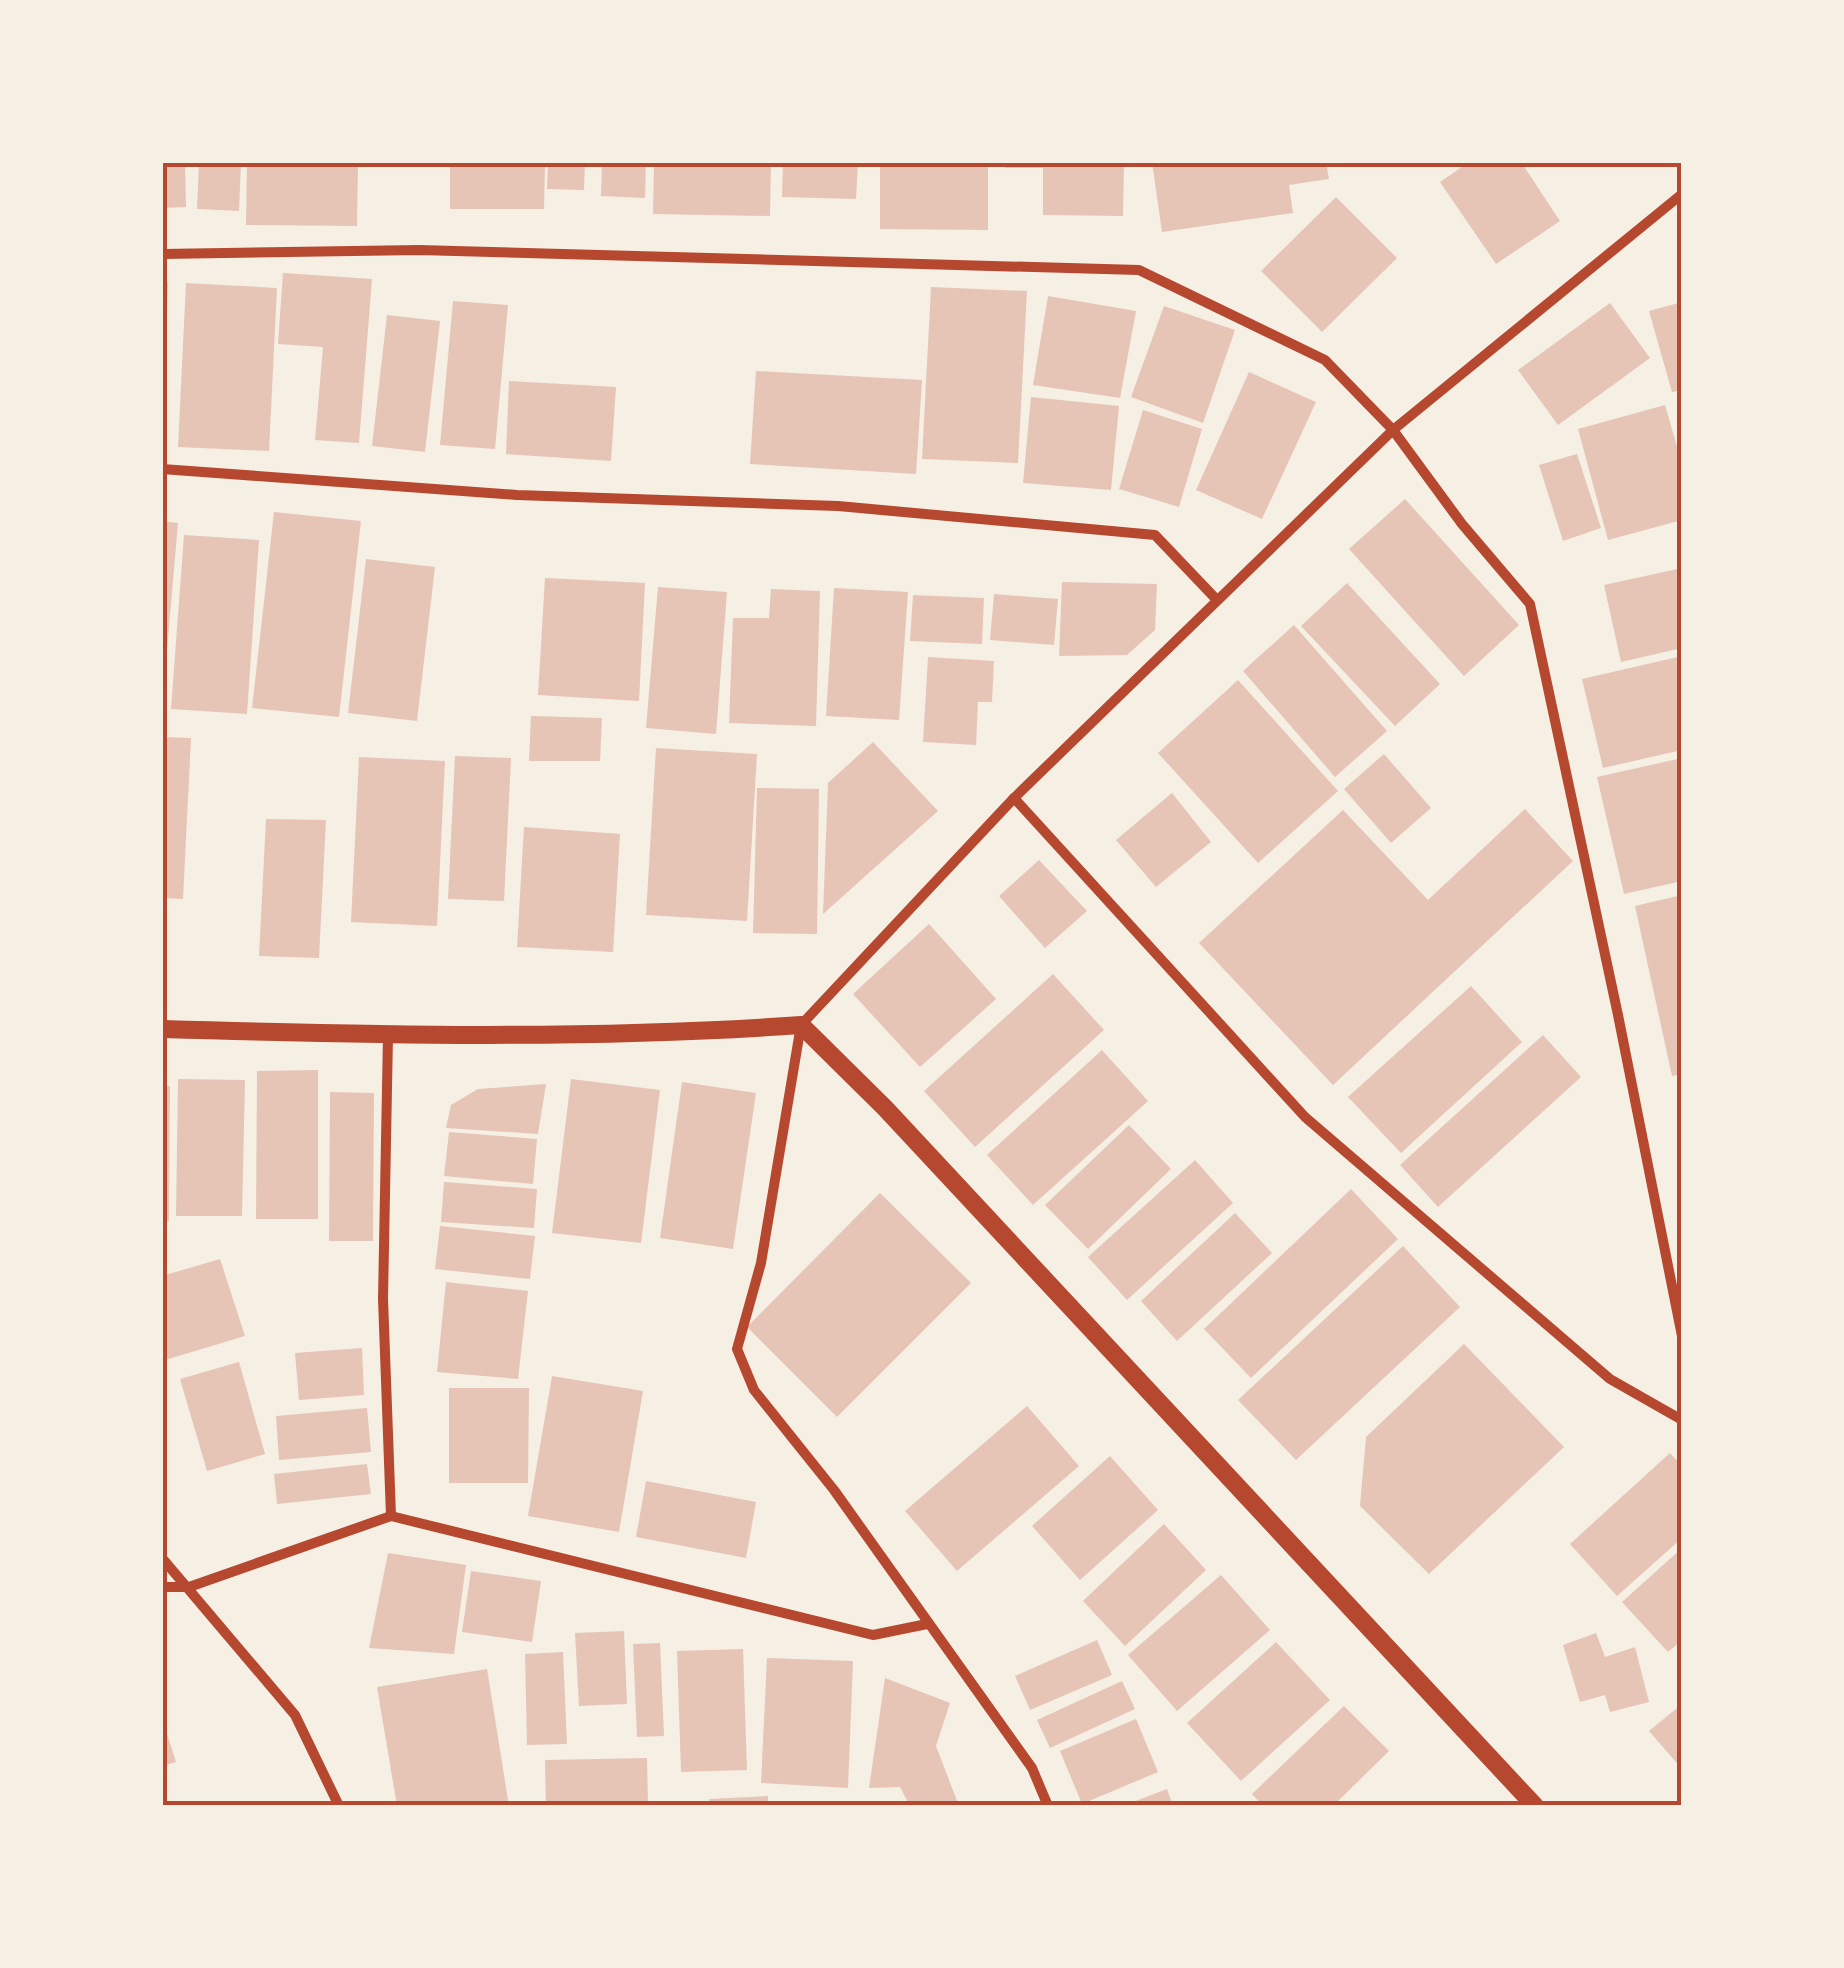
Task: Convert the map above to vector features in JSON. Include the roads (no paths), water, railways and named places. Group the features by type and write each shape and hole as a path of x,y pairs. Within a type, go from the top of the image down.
{"street":[{"path":"1048,1806 1032,1768 834,1490 754,1390 737,1349 761,1263 802,1025 1014,798 1393,430 1682,194"},
{"path":"162,254 418,250 1139,270 1325,360 1393,430 1462,524 1530,604 1682,1336"},
{"path":"162,469 517,495 838,506 1154,535 1216,599"},
{"path":"1014,798 1305,1117 1610,1379 1682,1420"},
{"path":"162,1029 388,1035 716,1031 802,1025 898,1122 1535,1806"},
{"path":"388,1035 384,1299 391,1516"},
{"path":"162,1588 190,1588 391,1516 873,1635 926,1624"},
{"path":"162,1558 295,1716 339,1806"}]}
